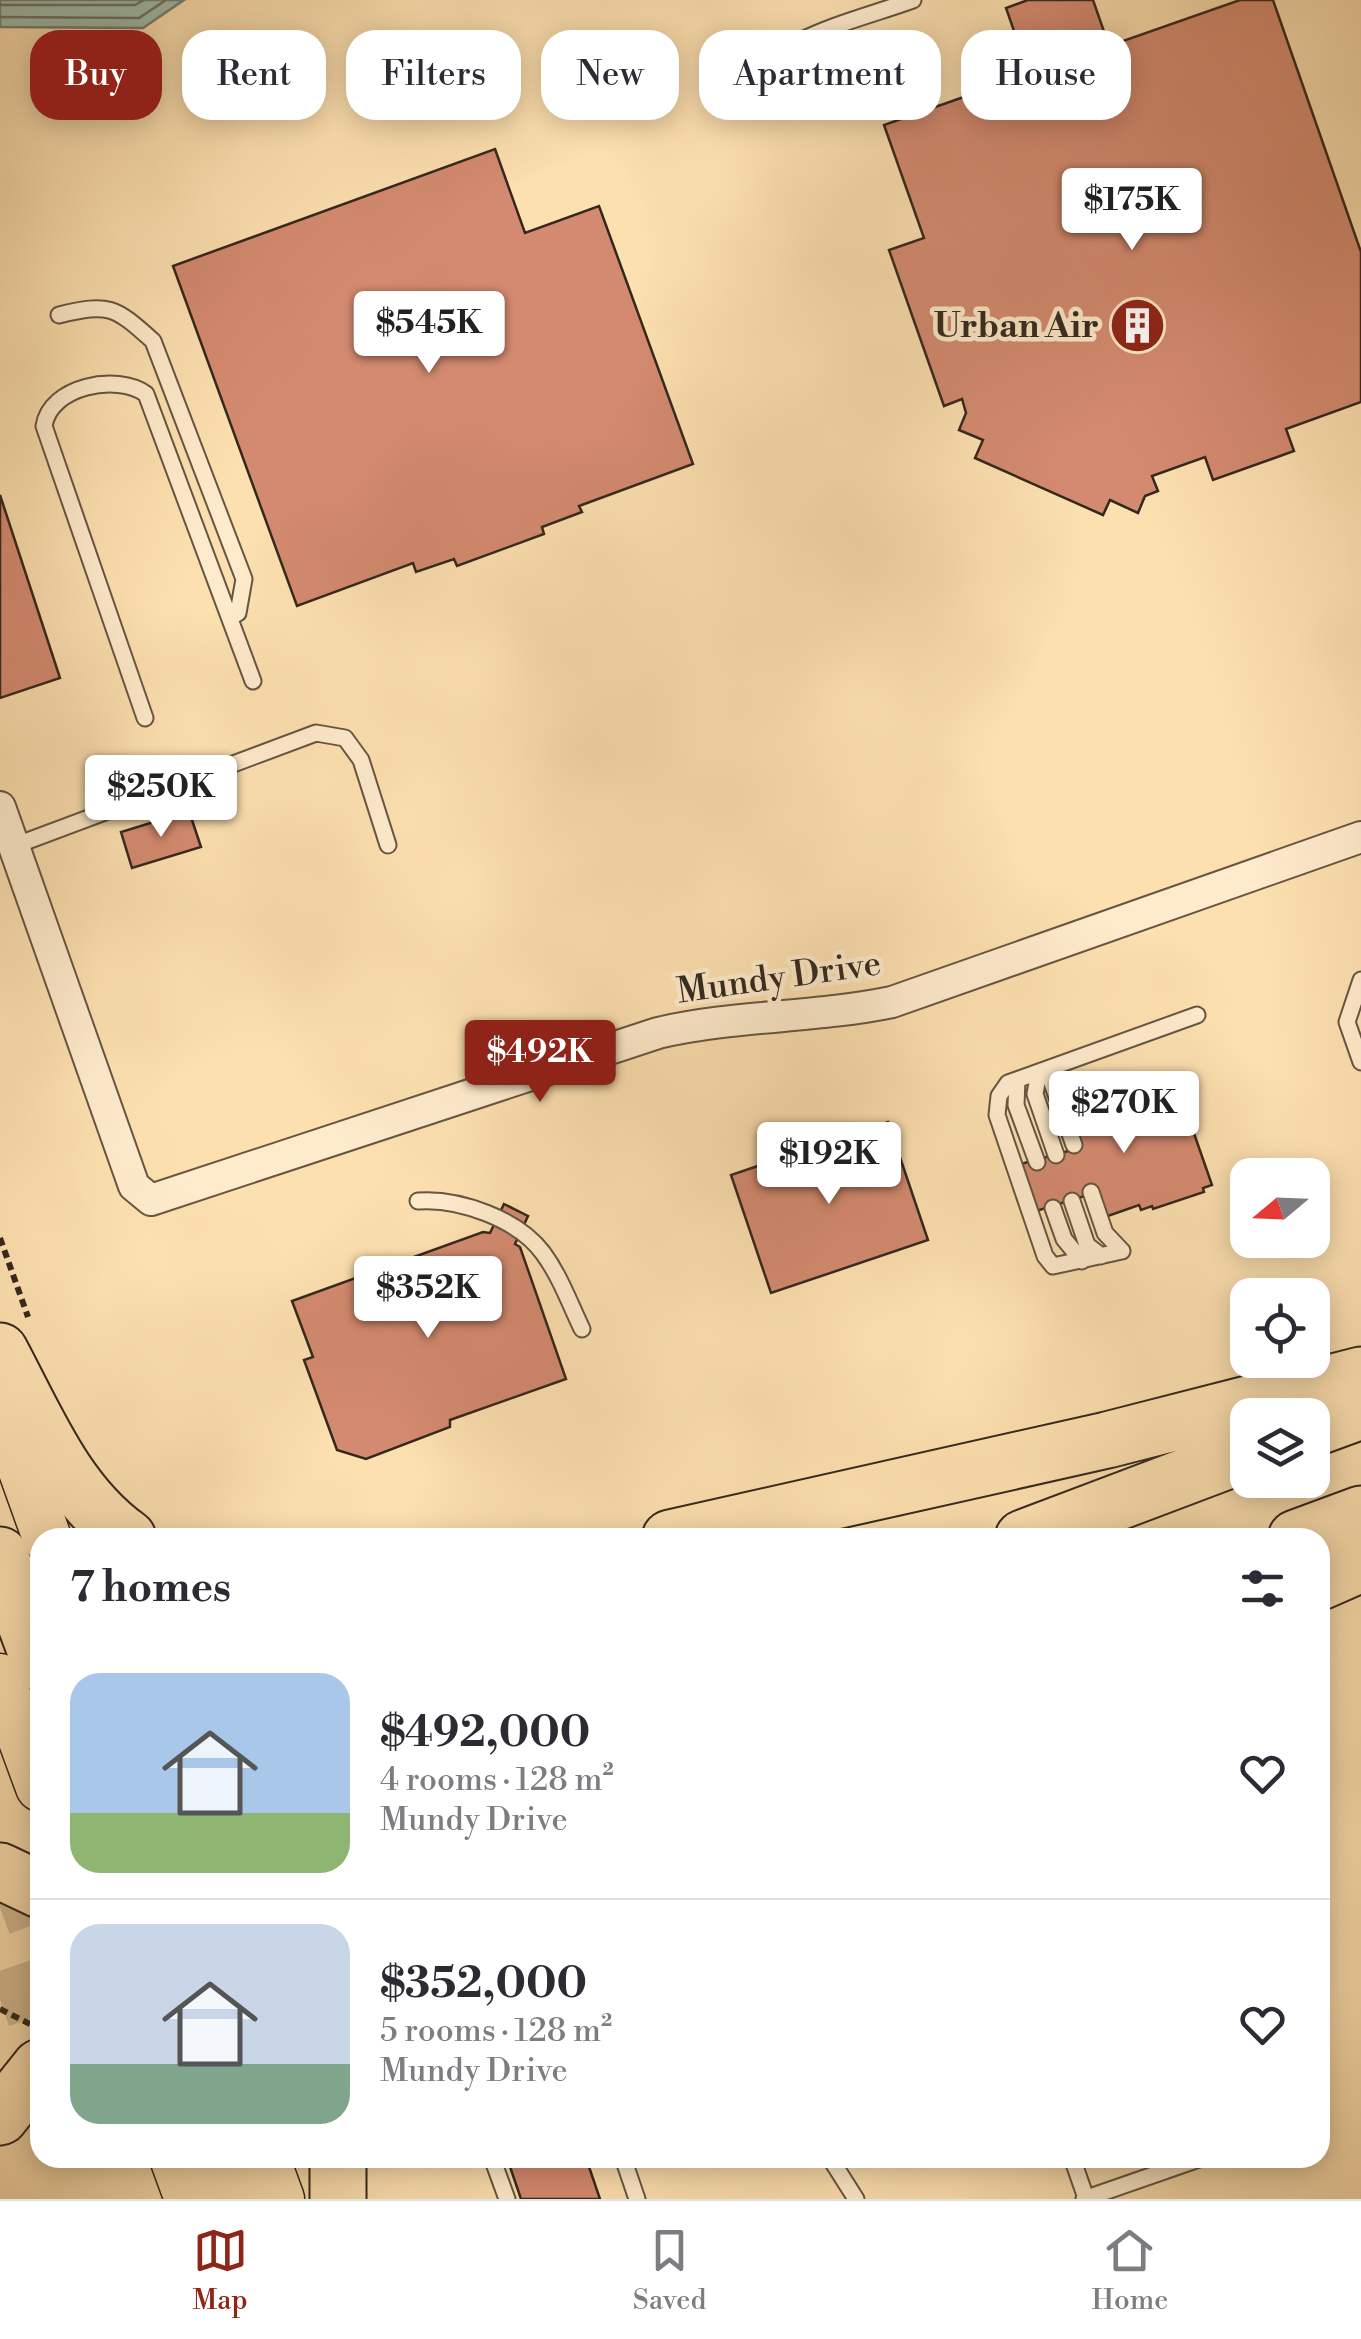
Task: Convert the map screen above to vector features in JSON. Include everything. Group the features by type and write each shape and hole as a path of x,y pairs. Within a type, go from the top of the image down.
{"highway":[{"path":"0,1351 66,1473 92,1507 116,1528"},
{"path":"715,1528 1107,1440 1361,1375"},
{"path":"1330,1422 1361,1411"},
{"path":"1049,1528 1230,1460"},
{"path":"1323,1528 1361,1514"},
{"path":"0,1555 30,1636"},
{"path":"1330,1578 1361,1564"},
{"path":"0,1871 30,1885"},
{"path":"0,2118 30,2080"},
{"path":"226,2168 238,2199"},
{"path":"338,2168 338,2199"}],"main road":[{"path":"0,1407 43,1528"},
{"path":"0,1678 30,1759"},
{"path":"178,2168 189,2199"},
{"path":"269,2168 280,2199"}],"street":[{"name":"Mundy Drive","path":"0,807 134,1186 151,1200 658,1034 696,1024 836,1012 892,1002 1361,837"}],"lane":[{"path":"829,30 913,0"},
{"path":"59,314 100,305 129,320 153,341 244,579 238,613 230,618"},
{"path":"146,718 44,426 46,412 57,400 108,382 130,382 146,394 253,681"},
{"path":"14,846 316,733 345,738 361,760 388,845"},
{"path":"1361,980 1347,1022 1361,1062"},
{"path":"1090,1192 1105,1233 1122,1251 1053,1266 1045,1256 998,1115 1003,1088 1197,1015"},
{"path":"1057,1066 1052,1083 1074,1145"},
{"path":"1039,1072 1035,1094 1056,1155"},
{"path":"1017,1080 1016,1104 1037,1162"},
{"path":"418,1201 467,1203 532,1242 552,1266 582,1329"},
{"path":"1072,1201 1087,1245 1101,1256"},
{"path":"1053,1208 1064,1239 1082,1262"},
{"path":"496,2168 507,2199"},
{"path":"626,2168 637,2199"},
{"path":"836,2168 856,2199"},
{"path":"1075,2168 1085,2199 1173,2168"}],"path":[{"path":"0,2009 16,2018"}],"water":[{"path":"0,0 184,0 143,28 0,27"}],"building":[{"name":"Urban Air","path":"1028,0 1093,0 1103,30 1014,30 1006,8"},
{"name":"Urban Air","path":"1240,0 1273,0 1361,252 1361,402 1286,429 1294,451 1213,480 1205,457 1152,476 1158,491 1145,496 1138,513 1110,500 1103,515 975,458 983,440 959,430 966,413 962,399 944,406 889,250 924,238 884,125 898,120 941,120 941,105 961,98 961,120 1131,120 1131,38"},
{"path":"495,149 525,233 599,206 693,464 579,506 582,512 542,527 544,534 457,566 454,559 416,572 413,563 297,606 173,266"},
{"path":"0,495 60,678 0,698"},
{"path":"189,811 201,847 132,868 121,832"},
{"path":"1174,1076 1212,1185 1203,1188 1204,1192 1153,1209 1152,1206 1141,1210 1139,1205 1105,1217 1088,1195 1033,1212 1017,1165 1072,1150 1071,1120 1104,1108 1102,1102"},
{"path":"888,1122 928,1240 771,1293 731,1175"},
{"path":"504,1204 528,1216 515,1244 520,1247 566,1379 450,1420 450,1427 366,1459 337,1450 304,1360 313,1357 292,1301 483,1232 490,1233"},
{"path":"510,2168 589,2168 600,2199 521,2199"}],"tunnel":[{"path":"0,1908 30,1897"},
{"path":"0,2000 30,1990"}],"place":[{"name":"Urban Air","path":"1138,326"}]}
